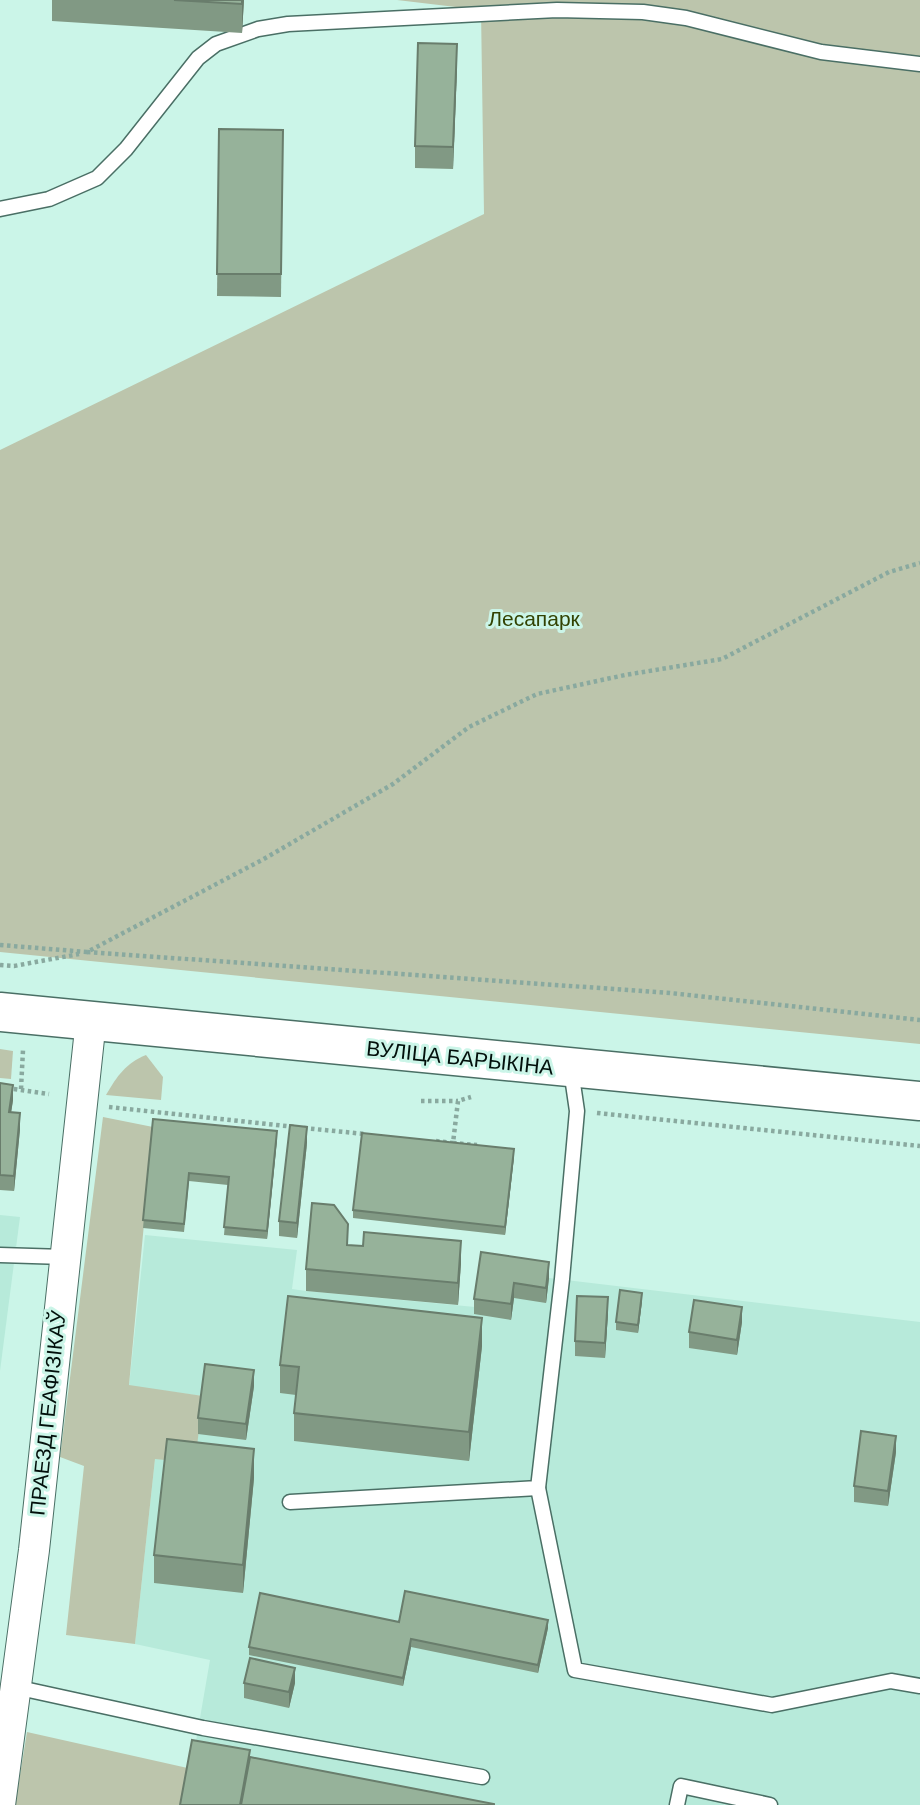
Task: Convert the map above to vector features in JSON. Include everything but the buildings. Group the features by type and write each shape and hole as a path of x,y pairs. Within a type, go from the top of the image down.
{"main road":[{"name":"ВУЛІЦА БАРЫКІНА","path":"0,1012 920,1101"}],"street":[{"name":"ПРАЕЗД ГЕАФІЗІКАЎ","path":"0,1805 34,1550 91,1020"}],"lane":[{"path":"0,209 48,199 97,177 126,149 198,58 216,44 258,29 288,24 557,10 643,12 686,19 821,52 920,64"},
{"path":"570,1068 578,1111 538,1488 575,1670 772,1705 891,1681 920,1686"},
{"path":"0,1255 64,1257"},
{"path":"290,1502 538,1488"},
{"path":"15,1687 203,1728 482,1777"},
{"path":"677,1805 681,1786 770,1805"}],"path":[{"path":"0,965 14,966 87,952 274,853 393,784 469,727 526,700 625,675 722,659 889,572 920,563"},
{"path":"0,945 670,993 920,1020"},
{"path":"21,1088 23,1050"},
{"path":"0,1087 49,1094"},
{"path":"421,1101 458,1101 471,1097"},
{"path":"453,1143 458,1101"},
{"path":"105,1107 371,1135"},
{"path":"578,1111 920,1146"},
{"path":"426,1140 487,1147"}],"shaded area":[{"path":"0,1215 20,1217 0,1371"},
{"path":"145,1235 297,1250 292,1289 306,1291 475,1307 549,1278 920,1322 920,1805 185,1805 210,1660 135,1644 155,1459 202,1396 129,1386"}],"green space":[{"name":"Лесапарк","path":"397,0 920,0 920,1044 0,952 0,450 484,214 481,10"},
{"path":"0,1049 13,1051 11,1079 0,1078"},
{"path":"146,1055 163,1077 161,1100 106,1095 123,1071"},
{"path":"103,1117 153,1127 129,1385 203,1396 195,1463 155,1459 135,1644 66,1635 84,1466 60,1457"},
{"path":"27,1732 192,1769 185,1805 15,1805"}]}
